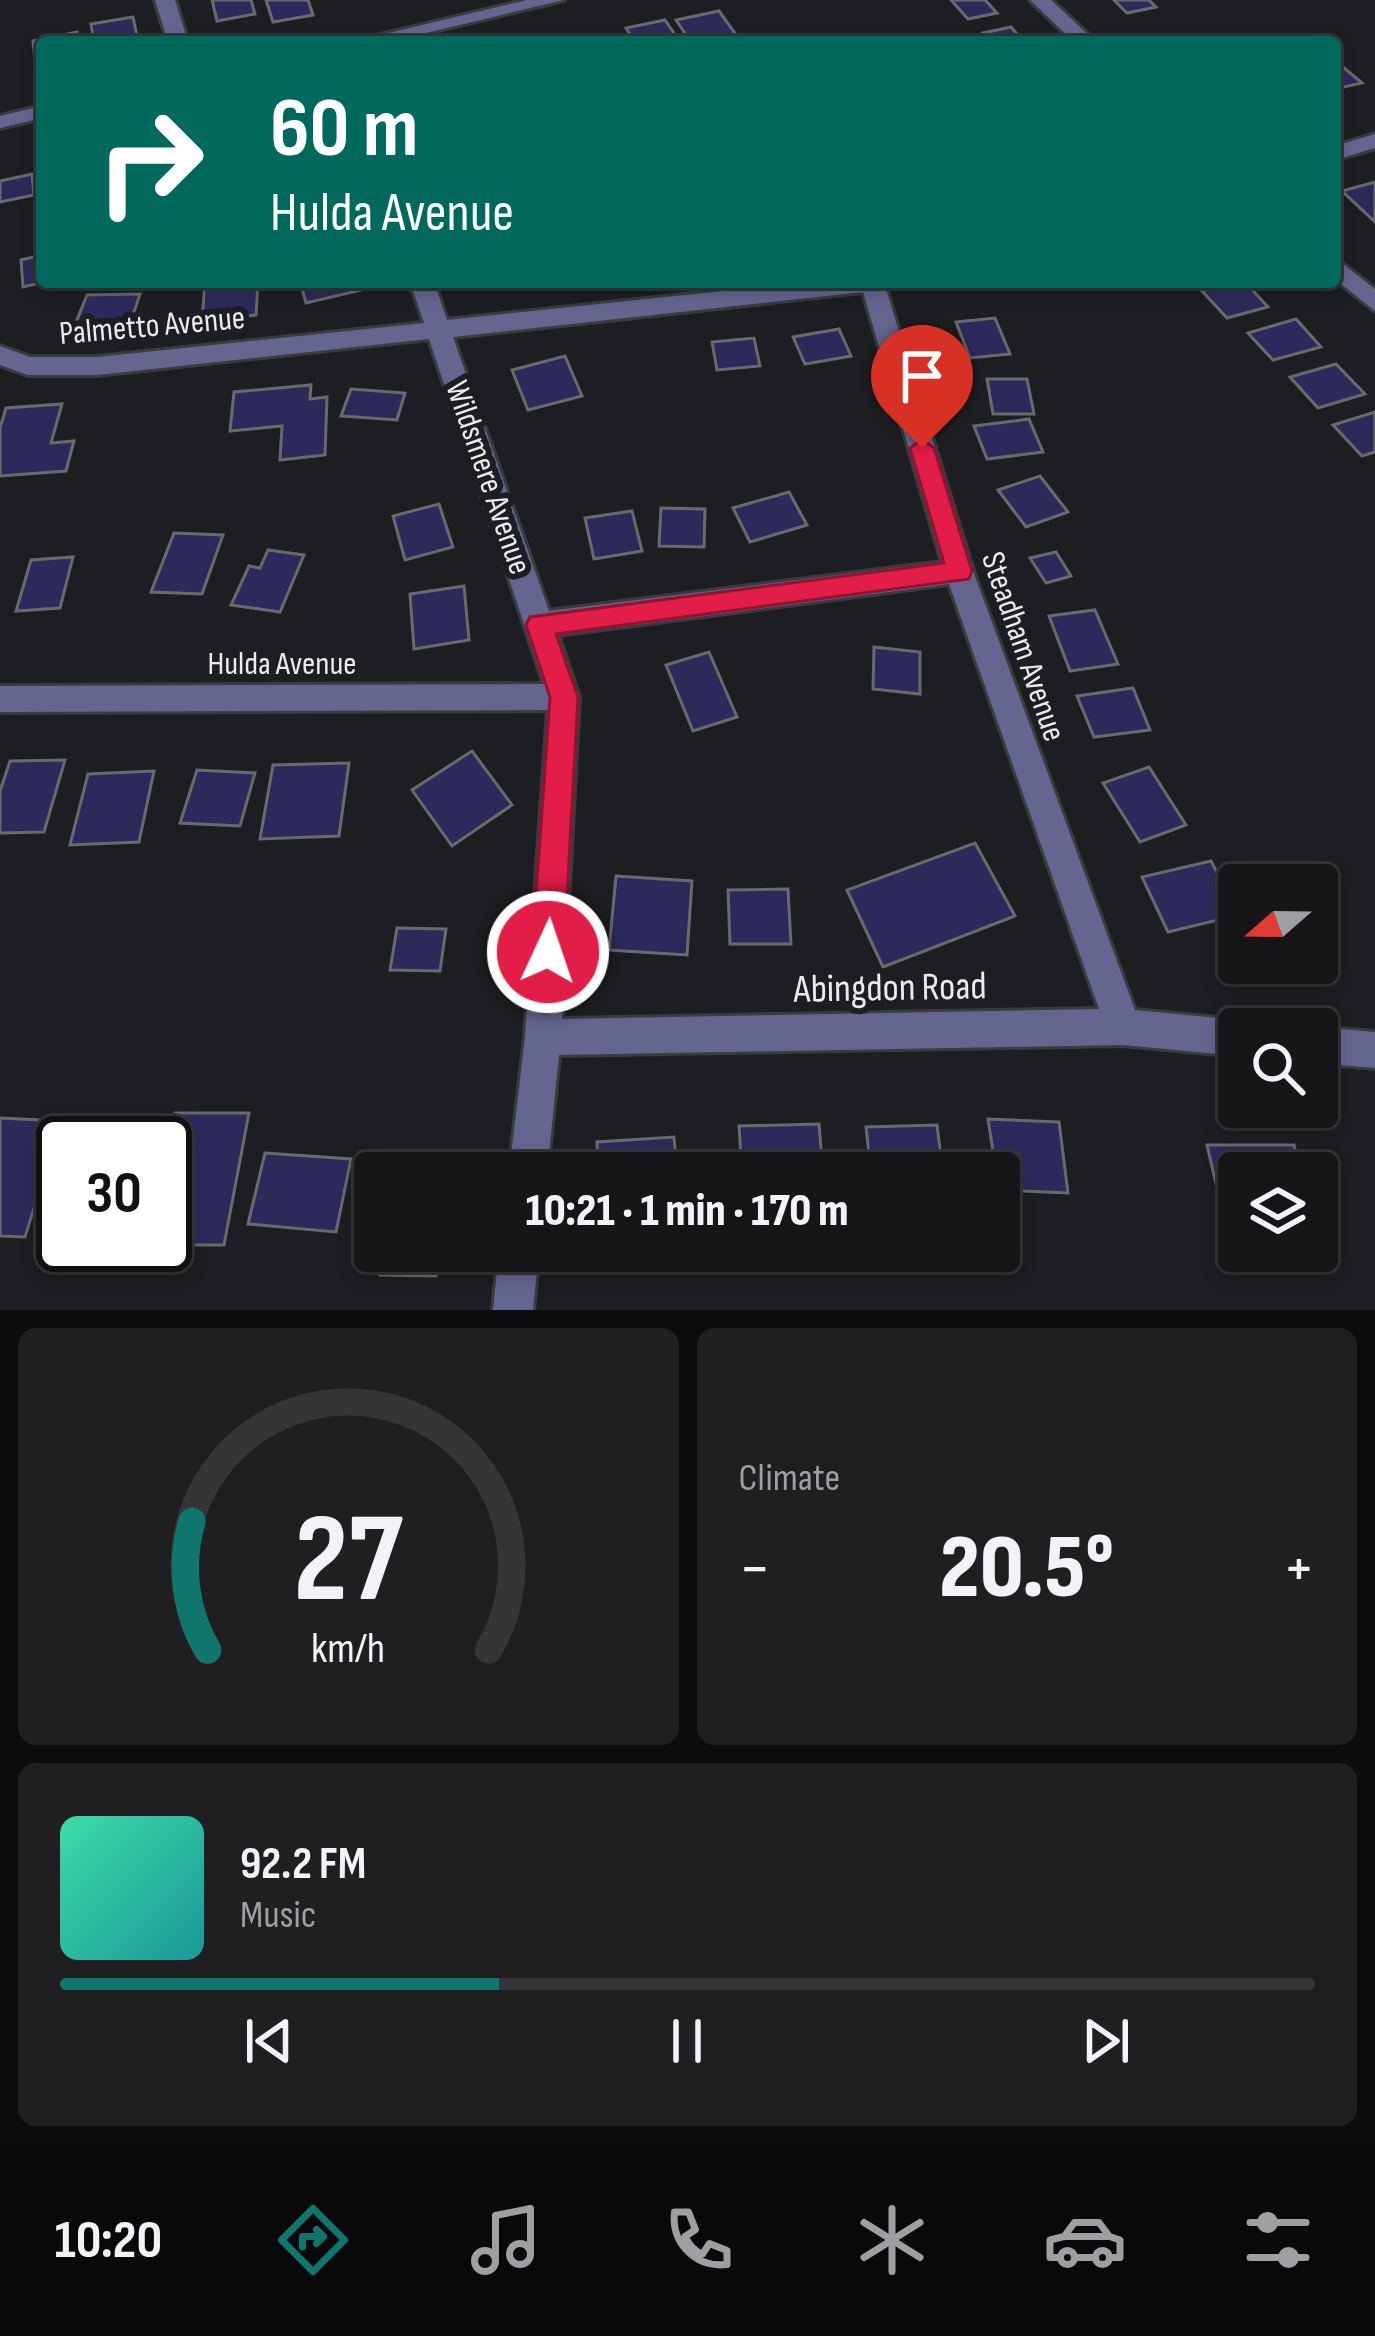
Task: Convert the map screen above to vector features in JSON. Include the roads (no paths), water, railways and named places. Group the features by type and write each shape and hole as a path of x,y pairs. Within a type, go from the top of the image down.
{"street":[{"path":"165,0 176,36"},
{"path":"380,36 466,9 554,0"},
{"path":"1040,0 1079,36"},
{"path":"0,122 36,113"},
{"path":"1341,151 1375,141"},
{"path":"1341,272 1375,303"},
{"name":"Wildsmere Avenue","path":"424,288 564,697 543,1037 530,1152"},
{"name":"Palmetto Avenue","path":"0,355 28,366 97,366 837,288"},
{"name":"Steadham Avenue","path":"879,288 959,571 1123,1027"},
{"path":"539,625 959,571"},
{"name":"Hulda Avenue","path":"0,699 564,697"},
{"name":"Abingdon Road","path":"543,1037 1123,1027 1218,1036"},
{"path":"1338,1047 1375,1050"},
{"path":"513,1310 517,1272"}]}
